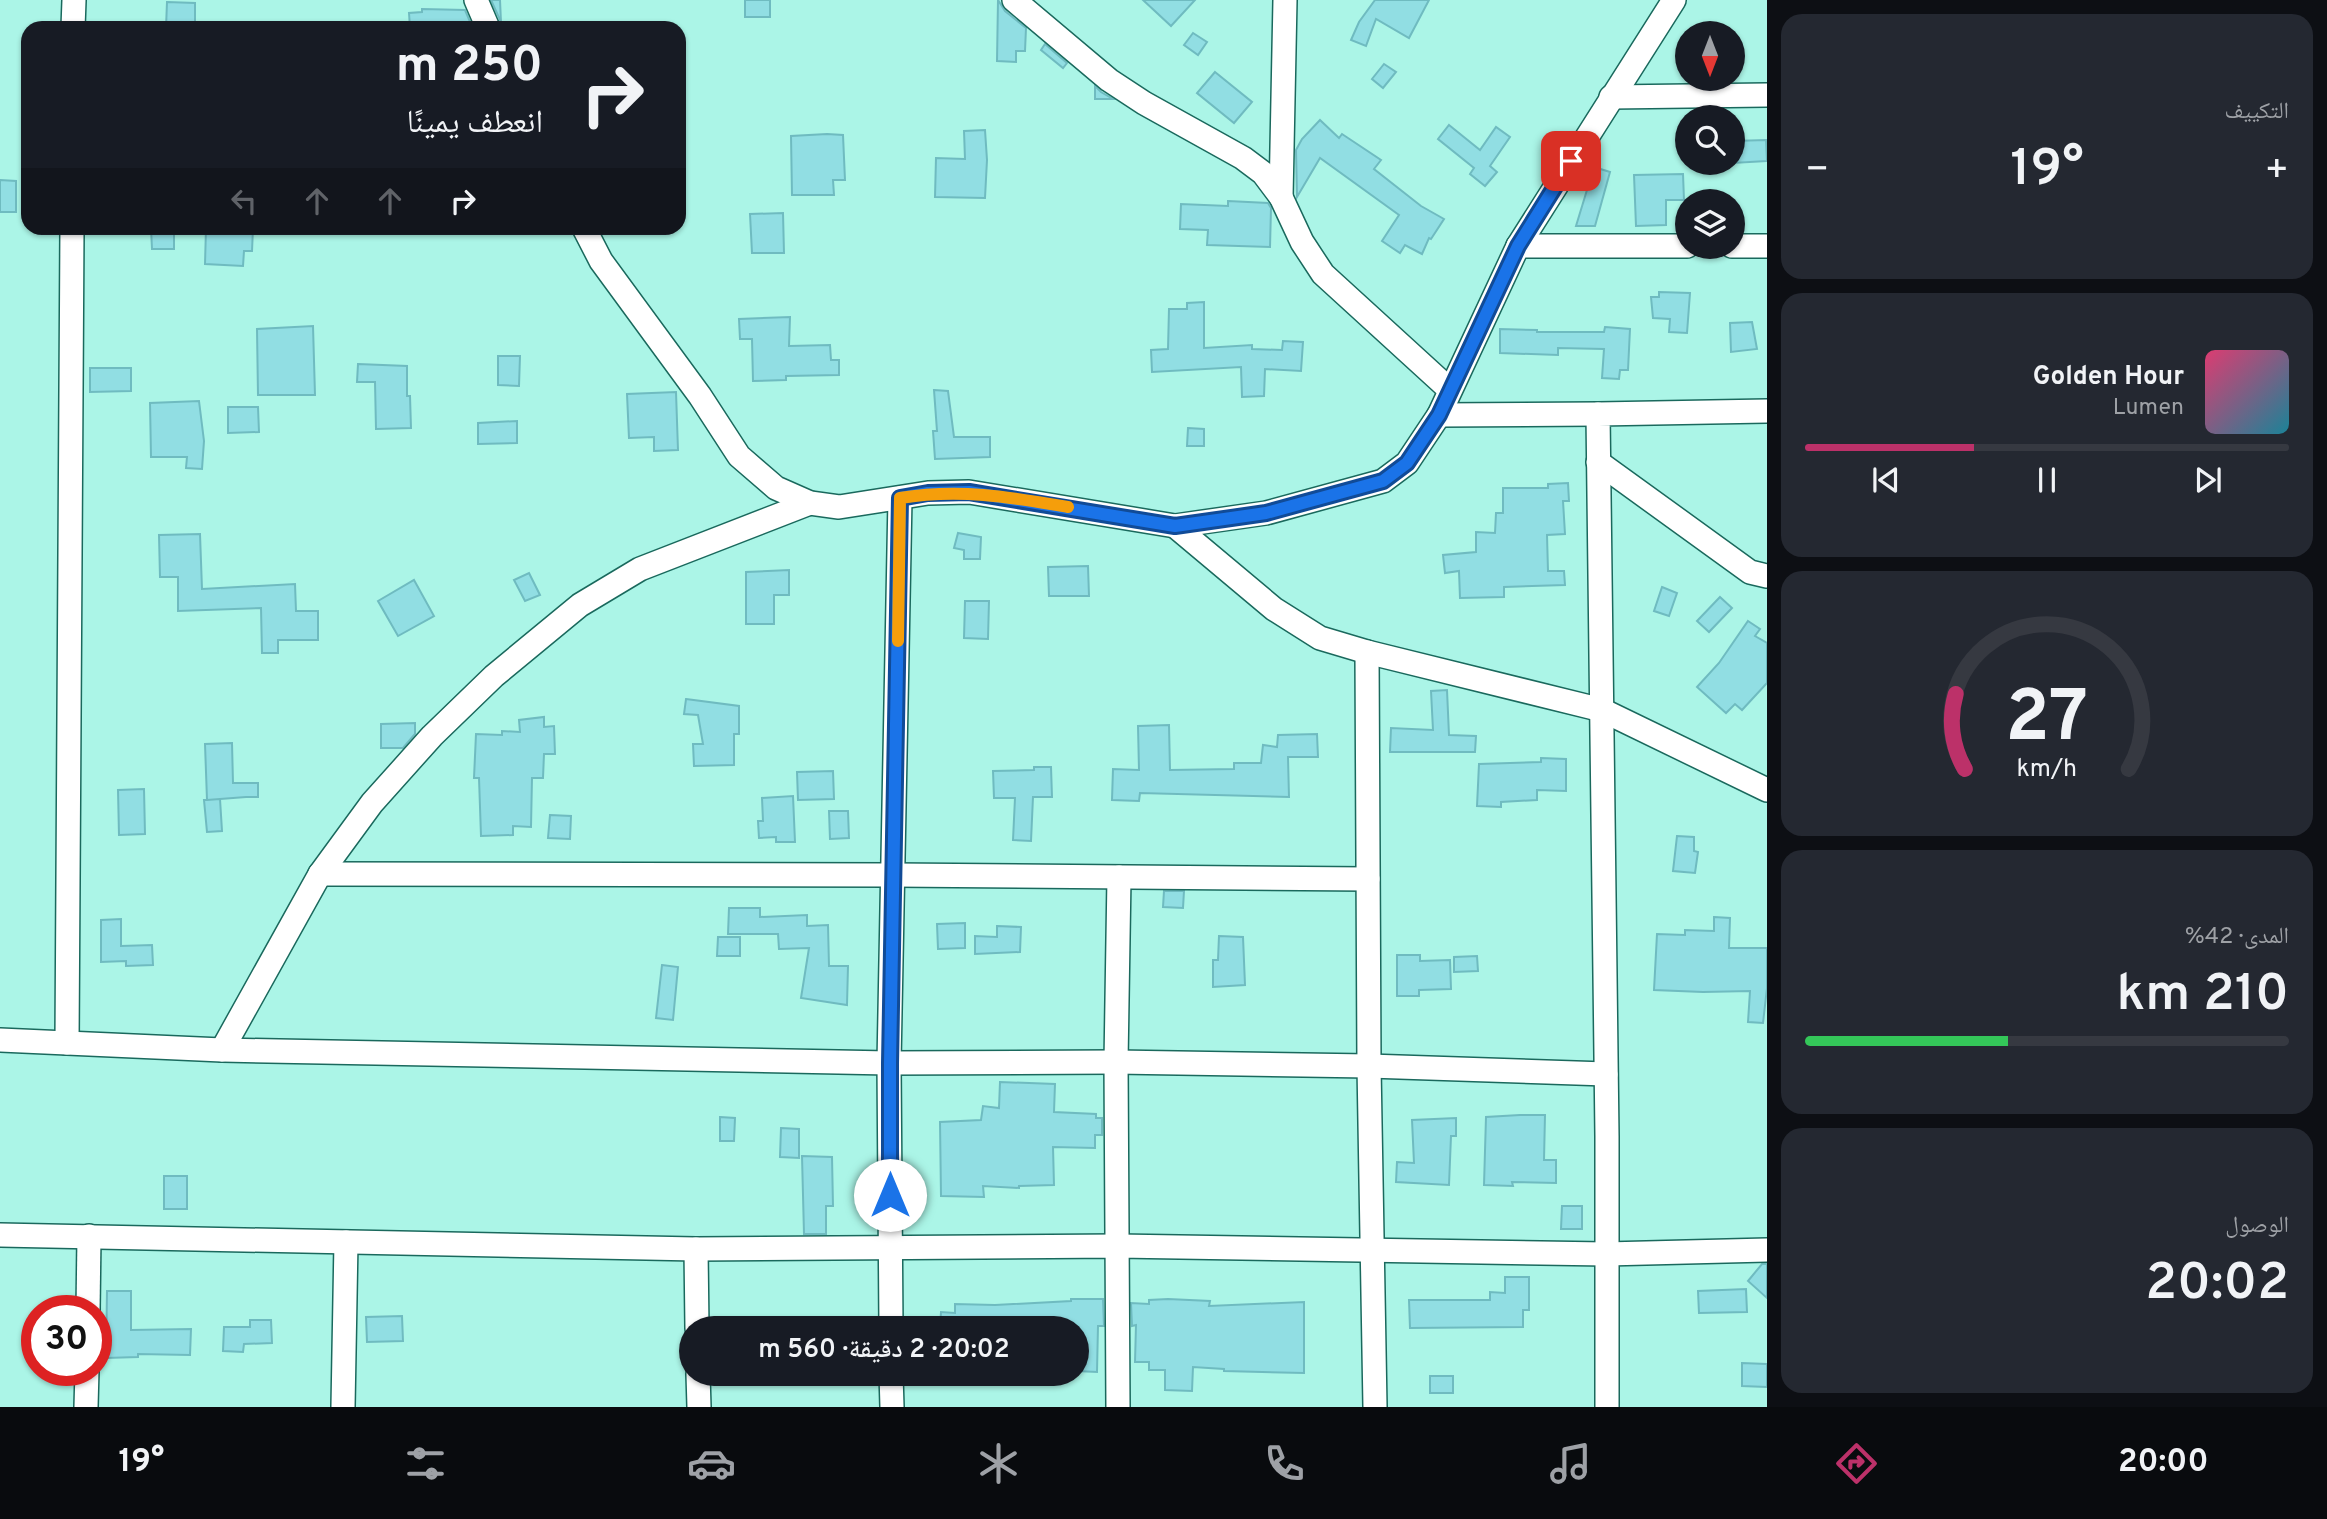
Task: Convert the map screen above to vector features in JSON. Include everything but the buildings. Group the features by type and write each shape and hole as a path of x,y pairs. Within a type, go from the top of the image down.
{"street":[{"path":"74,0 74,21"},
{"path":"476,0 485,21"},
{"path":"1014,0 1109,80 1144,103 1243,158 1263,173 1281,197 1302,242 1323,274 1450,390"},
{"path":"1281,197 1285,0"},
{"path":"588,235 601,261 700,396 739,456 776,488 810,503 839,507 928,493 969,492 1175,526 1266,513 1383,481 1407,463 1439,415 1518,246 1674,0"},
{"path":"1611,97 1767,95"},
{"path":"67,1043 72,235"},
{"path":"1518,246 1675,246"},
{"path":"1745,246 1767,246"},
{"path":"1439,415 1767,411"},
{"path":"1598,414 1607,1407"},
{"path":"1598,462 1750,572 1767,576"},
{"path":"891,1316 890,1063 900,498"},
{"path":"222,1050 320,874 372,803 432,736 494,676 580,605 640,569 810,503"},
{"path":"1175,526 1274,609 1320,638 1602,710 1767,790"},
{"path":"1367,652 1369,1066 1375,1407"},
{"path":"320,874 893,874 1368,879"},
{"path":"1118,1407 1116,1062 1119,877"},
{"path":"0,1040 222,1050 890,1063 1116,1062 1369,1066 1606,1074"},
{"path":"0,1235 696,1248 1118,1246 1606,1254 1767,1250"},
{"path":"88,1295 89,1236"},
{"path":"343,1407 346,1242"},
{"path":"696,1248 697,1316"},
{"path":"86,1407 87,1386"},
{"path":"698,1386 699,1407"},
{"path":"891,1386 892,1407"}],"slow traffic":[{"path":"898,641 900,498 928,493 969,492 1068,507"}],"route":[{"path":"890,1195 900,498 928,493 969,492 1175,526 1266,513 1383,481 1407,463 1439,415 1518,246 1571,161"}]}
